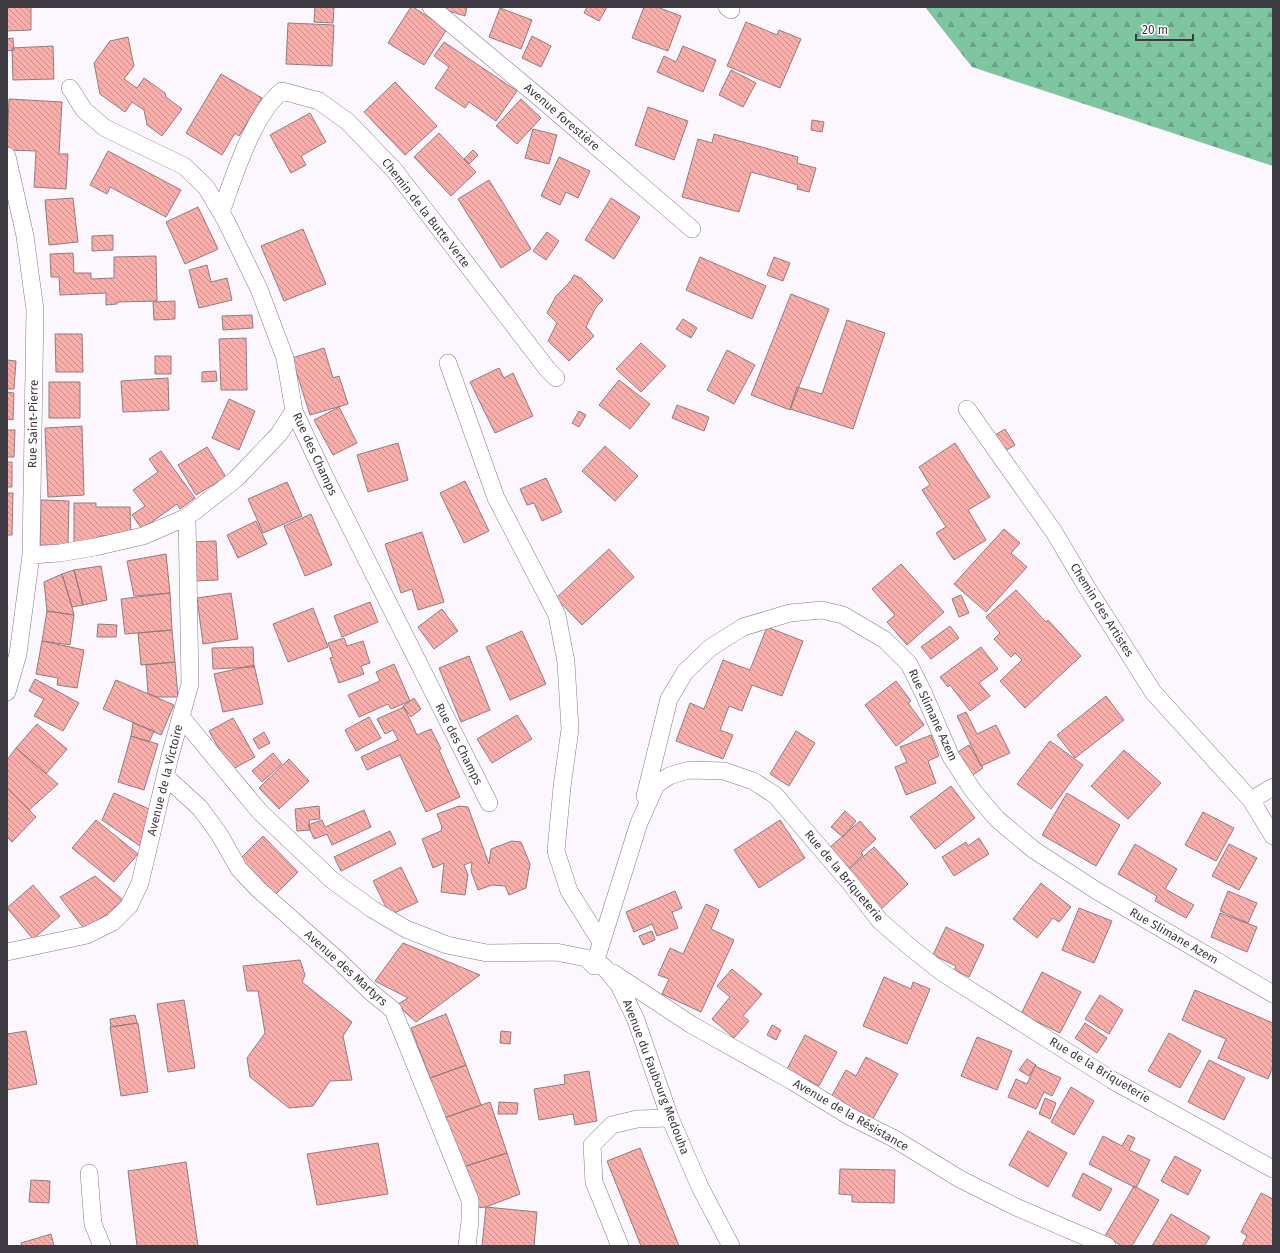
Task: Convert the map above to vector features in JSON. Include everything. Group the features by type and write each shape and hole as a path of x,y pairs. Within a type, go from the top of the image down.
{"street":[{"name":"Avenue forestière","path":"431,7 540,98 692,229"},
{"name":"Rue des Champs","path":"70,88 84,110 105,128 184,166 206,187 221,212 259,289 285,358 294,411 489,804"},
{"name":"Chemin de la Butte Verte","path":"221,212 244,151 261,117 274,98 282,91 319,101 348,122 396,172 548,370 556,378"},
{"name":"Rue Saint-Pierre","path":"7,156 25,236 35,310 31,555 18,654 7,692"},
{"path":"448,363 496,498 557,615 566,662 570,729 562,786 556,851 569,891 601,942"},
{"name":"Chemin des Artistes","path":"967,409 1054,532 1086,586 1153,692 1251,800 1273,836"},
{"path":"31,555 60,553 143,536 187,517 236,479 279,434 294,411"},
{"name":"Avenue de la Victoire","path":"7,952 87,935 113,922 129,906 140,883 165,776 190,684 187,517"},
{"name":"Rue Slimane Azem","path":"639,823 669,699 685,672 710,648 743,627 790,613 822,610 843,614 885,640 909,664 924,692 951,757 974,792 997,819 1034,850 1097,891 1273,994"},
{"name":"Avenue du Faubourg Medouha","path":"181,717 260,812 332,880 372,909 406,929 447,945 487,953 556,952 586,958 599,966 619,985 636,1020 670,1118 700,1187 731,1246"},
{"name":"Rue de la Briqueterie","path":"599,966 601,942 639,823 656,785 669,776 689,770 724,771 753,781 775,795 851,884 880,921 910,947 944,973 1112,1080 1273,1169"},
{"name":"Avenue des Martyrs","path":"165,776 200,808 219,834 239,869 258,889 339,961 372,993 393,1010 470,1200 470,1221 467,1246"},
{"path":"1251,800 1273,787"},
{"name":"Avenue de la Résistance","path":"599,966 692,1024 792,1081 849,1116 893,1138 960,1179 1016,1207 1107,1246"},
{"path":"620,1246 594,1182 592,1145 612,1126 638,1119 670,1118"},
{"path":"89,1173 93,1224 102,1246"}],"green space":[{"path":"925,7 1273,7 1273,166 972,67"}],"building":[{"path":"7,7 31,7 31,30 7,31"},
{"path":"315,7 334,7 333,23 314,22"},
{"path":"411,7 447,29 424,65 388,43"},
{"path":"447,7 467,7 465,16 446,10"},
{"path":"587,7 607,7 599,21 584,13"},
{"path":"644,7 657,7 681,16 668,51 632,38"},
{"path":"500,8 532,20 521,49 489,37"},
{"path":"746,22 777,35 779,30 801,39 780,88 727,66"},
{"path":"288,23 334,25 332,66 286,64"},
{"path":"532,36 551,46 541,67 522,58"},
{"path":"128,37 134,66 124,79 137,88 144,78 165,93 166,97 182,109 162,136 147,125 144,110 132,102 125,112 100,94 94,63 110,41"},
{"path":"13,38 14,50 7,51 7,39"},
{"path":"444,42 517,91 496,121 469,102 465,108 435,88 449,67 434,56"},
{"path":"53,46 54,79 13,80 12,48"},
{"path":"683,46 716,60 703,92 657,72 664,56 676,62"},
{"path":"731,70 756,83 743,107 719,95"},
{"path":"221,74 262,98 239,136 235,133 222,155 186,133"},
{"path":"395,82 437,126 405,155 364,112"},
{"path":"9,99 62,102 59,154 68,154 66,189 34,187 36,151 7,150"},
{"path":"521,99 541,118 517,144 496,126"},
{"path":"648,107 688,121 674,160 635,145"},
{"path":"310,113 326,142 301,156 306,165 291,173 270,135"},
{"path":"812,120 824,122 822,132 811,130"},
{"path":"533,129 557,135 549,164 525,158"},
{"path":"439,133 476,172 451,196 414,157"},
{"path":"714,134 798,157 797,163 816,168 809,192 797,189 798,185 751,172 739,212 682,197 698,139 712,143"},
{"path":"473,150 478,155 469,164 464,159"},
{"path":"108,151 181,190 166,217 110,187 107,194 90,185"},
{"path":"559,157 590,171 578,198 566,192 560,205 541,196"},
{"path":"489,180 531,249 501,268 458,199"},
{"path":"73,198 78,242 49,245 45,200"},
{"path":"611,198 640,217 614,259 585,240"},
{"path":"198,207 218,249 185,264 166,222"},
{"path":"303,229 326,284 284,301 261,246"},
{"path":"547,232 559,241 546,260 533,251"},
{"path":"113,235 113,250 92,251 92,236"},
{"path":"73,253 74,273 91,273 91,279 114,278 114,257 156,256 157,301 117,302 117,304 106,305 106,293 60,295 59,277 51,277 50,254"},
{"path":"700,257 766,286 752,319 686,290"},
{"path":"774,257 790,263 783,281 767,275"},
{"path":"207,265 211,282 227,278 232,300 199,308 189,270"},
{"path":"574,275 581,278 603,300 596,307 586,327 594,336 569,361 548,341 557,323 547,313 556,296 570,282"},
{"path":"791,294 829,309 790,410 751,395"},
{"path":"175,301 175,319 154,320 153,302"},
{"path":"252,315 253,328 223,330 222,316"},
{"path":"683,319 697,328 691,338 676,329"},
{"path":"847,320 885,333 853,429 790,409 797,387 822,394"},
{"path":"55,334 82,334 83,372 56,372"},
{"path":"246,338 247,390 221,390 219,339"},
{"path":"641,343 666,366 641,392 616,369"},
{"path":"324,348 333,378 339,376 348,404 310,415 292,358"},
{"path":"727,350 755,365 734,404 707,390"},
{"path":"155,356 171,356 171,374 155,374"},
{"path":"7,360 16,361 14,389 7,389"},
{"path":"499,368 504,378 513,373 533,416 495,433 470,382"},
{"path":"216,371 217,381 202,382 202,372"},
{"path":"168,378 169,410 123,412 121,381"},
{"path":"619,380 650,404 630,429 599,405"},
{"path":"49,382 80,382 80,418 49,418"},
{"path":"7,392 14,393 13,420 7,419"},
{"path":"229,399 255,411 239,450 212,438"},
{"path":"677,405 709,417 704,431 672,418"},
{"path":"339,407 357,443 333,455 314,420"},
{"path":"579,411 586,415 579,427 572,423"},
{"path":"82,426 84,495 48,497 45,428"},
{"path":"1005,429 1015,445 1000,454 990,438"},
{"path":"7,430 15,430 14,457 7,457"},
{"path":"398,443 408,480 368,492 357,455"},
{"path":"955,443 990,497 968,510 986,540 954,560 936,533 946,527 922,490 930,485 919,467"},
{"path":"605,446 638,476 615,501 582,471"},
{"path":"207,447 226,477 196,495 178,465"},
{"path":"161,451 195,498 180,509 177,504 142,529 132,515 145,506 133,490 158,472 149,459"},
{"path":"7,462 12,462 12,487 7,487"},
{"path":"546,478 562,512 542,521 534,503 527,505 520,489"},
{"path":"465,481 489,531 464,543 440,493"},
{"path":"287,482 302,516 263,533 248,499"},
{"path":"7,493 13,493 12,535 7,535"},
{"path":"41,500 69,501 68,546 40,545"},
{"path":"74,503 96,503 96,507 130,507 131,536 99,536 99,543 74,544"},
{"path":"311,514 332,565 305,576 284,526"},
{"path":"256,521 267,544 238,558 227,535"},
{"path":"1004,529 1020,543 1011,553 1027,567 986,612 954,584"},
{"path":"422,532 444,602 418,610 412,589 401,593 385,544"},
{"path":"216,541 218,580 192,581 191,542"},
{"path":"609,549 634,577 582,625 556,598"},
{"path":"166,554 170,593 134,596 127,561"},
{"path":"901,564 944,612 907,645 887,622 895,615 872,589"},
{"path":"101,566 107,600 83,605 74,570"},
{"path":"74,570 83,605 72,607 62,574"},
{"path":"62,574 74,615 47,611 44,582"},
{"path":"1016,590 1046,622 1048,620 1081,656 1025,708 1000,681 1022,660 1015,653 1011,657 994,639 1000,633 986,617"},
{"path":"170,593 172,630 125,634 121,599"},
{"path":"231,593 238,639 203,644 197,598"},
{"path":"961,595 969,613 959,617 952,599"},
{"path":"370,602 378,622 342,637 334,616"},
{"path":"313,608 328,647 288,662 273,624"},
{"path":"442,609 458,631 434,649 418,627"},
{"path":"47,611 74,615 70,645 42,641"},
{"path":"98,624 117,625 116,637 97,637"},
{"path":"950,626 959,638 931,659 921,647"},
{"path":"767,627 803,641 782,696 752,685 742,711 729,706 720,730 733,735 723,759 676,741 690,703 704,709 723,660 750,670"},
{"path":"172,630 175,662 141,665 138,633"},
{"path":"522,631 546,684 510,700 486,647"},
{"path":"344,638 347,646 363,641 370,663 361,666 364,674 339,683 330,658 333,657 328,643"},
{"path":"42,641 84,650 77,688 57,685 58,678 36,674"},
{"path":"253,647 254,667 213,669 212,648"},
{"path":"981,647 998,669 979,683 990,696 970,711 950,685 948,687 940,677"},
{"path":"469,656 490,710 461,722 439,668"},
{"path":"175,662 178,697 156,697 148,693 146,665"},
{"path":"394,664 410,701 391,709 388,704 359,717 348,695 380,681 376,672"},
{"path":"254,665 263,704 223,712 214,674"},
{"path":"35,679 79,703 63,731 34,716 44,699 29,691"},
{"path":"116,680 174,705 161,735 103,709"},
{"path":"896,681 911,701 908,703 924,725 896,746 865,705"},
{"path":"1106,696 1124,720 1075,758 1057,735"},
{"path":"414,698 421,709 411,717 403,706"},
{"path":"404,707 417,735 431,729 441,749 439,750 460,797 426,812 400,755 367,770 361,757 398,740 393,730 385,734 377,719"},
{"path":"966,712 977,734 996,725 1010,753 981,766 957,716"},
{"path":"517,715 532,739 492,763 477,739"},
{"path":"369,717 381,738 356,751 345,730"},
{"path":"233,718 255,757 231,770 209,731"},
{"path":"133,723 154,731 149,742 131,736"},
{"path":"37,724 67,749 46,774 16,748"},
{"path":"796,731 815,743 789,786 770,774"},
{"path":"264,732 270,743 259,749 253,739"},
{"path":"931,735 939,756 928,761 936,783 906,795 895,767 907,762 900,747"},
{"path":"131,736 158,744 144,790 118,782"},
{"path":"1050,741 1083,765 1051,809 1017,784"},
{"path":"969,745 983,768 971,776 956,753"},
{"path":"16,748 58,784 29,810 7,788 7,760"},
{"path":"1124,750 1161,783 1128,819 1091,786"},
{"path":"273,753 282,764 262,782 252,771"},
{"path":"289,759 309,781 279,809 259,788"},
{"path":"951,786 975,818 935,849 910,817"},
{"path":"7,788 36,817 12,842 7,837"},
{"path":"114,793 149,809 140,846 102,820"},
{"path":"1067,793 1120,825 1096,866 1042,835"},
{"path":"319,806 320,819 309,820 310,830 297,831 295,809"},
{"path":"459,806 468,807 489,864 491,849 512,841 521,842 530,864 526,888 509,895 505,886 492,885 478,890 471,871 472,862 464,865 468,875 465,895 441,892 444,863 433,868 422,839 441,831 442,827 437,814"},
{"path":"364,810 371,827 332,845 327,834 314,839 308,825 322,820 325,827"},
{"path":"845,811 856,821 843,837 831,827"},
{"path":"1203,812 1234,828 1216,861 1185,845"},
{"path":"96,820 138,854 114,882 72,848"},
{"path":"780,820 805,858 759,888 734,850"},
{"path":"860,821 876,839 861,853 863,855 848,869 829,848"},
{"path":"390,831 396,844 341,871 334,857"},
{"path":"263,836 298,872 275,895 240,859"},
{"path":"979,838 989,854 954,876 942,857 966,842 968,846"},
{"path":"1135,844 1177,869 1165,889 1194,905 1186,918 1155,901 1157,896 1118,874"},
{"path":"1229,844 1257,858 1239,890 1212,876"},
{"path":"874,847 908,884 879,911 845,873"},
{"path":"401,867 418,902 390,915 373,881"},
{"path":"95,876 123,900 85,930 60,897"},
{"path":"1041,883 1071,907 1059,922 1053,918 1037,938 1013,919"},
{"path":"33,885 60,916 33,939 7,908"},
{"path":"675,891 682,908 672,912 678,928 657,936 652,924 634,932 626,912"},
{"path":"1228,891 1257,903 1248,923 1220,911"},
{"path":"706,904 719,910 711,929 734,940 701,1012 662,994 669,979 658,975 670,948 683,954"},
{"path":"1079,908 1112,921 1094,963 1062,950"},
{"path":"1220,913 1257,927 1247,952 1211,937"},
{"path":"946,927 984,945 969,977 954,970 956,966 933,955"},
{"path":"652,931 655,940 643,945 639,936"},
{"path":"403,943 480,975 416,1022 397,1005 408,998 375,981"},
{"path":"300,960 305,975 302,982 352,1022 343,1036 352,1080 330,1081 313,1106 289,1108 250,1077 247,1058 265,1033 258,991 247,991 243,966"},
{"path":"732,969 762,994 743,1016 749,1021 734,1038 712,1019 730,997 717,986"},
{"path":"1042,972 1081,992 1060,1033 1021,1014"},
{"path":"884,977 911,989 913,982 930,989 907,1044 863,1026"},
{"path":"1195,990 1273,1023 1273,1066 1268,1079 1218,1058 1226,1039 1182,1020"},
{"path":"1100,995 1123,1010 1109,1034 1085,1019"},
{"path":"184,1000 195,1068 168,1072 157,1004"},
{"path":"446,1014 466,1065 430,1078 411,1028"},
{"path":"135,1015 137,1023 111,1027 110,1019"},
{"path":"138,1023 148,1092 121,1096 110,1027"},
{"path":"1085,1023 1107,1038 1097,1053 1075,1038"},
{"path":"772,1025 781,1030 776,1040 767,1035"},
{"path":"26,1031 37,1084 7,1090 7,1034"},
{"path":"501,1031 511,1032 510,1044 500,1043"},
{"path":"1169,1033 1201,1051 1180,1088 1148,1071"},
{"path":"805,1035 837,1052 819,1086 787,1069"},
{"path":"977,1037 1012,1051 997,1090 961,1076"},
{"path":"866,1057 898,1074 871,1122 830,1099 846,1070 856,1076"},
{"path":"1027,1059 1036,1065 1029,1076 1019,1070"},
{"path":"1209,1060 1245,1078 1224,1120 1188,1102"},
{"path":"466,1065 481,1105 444,1118 430,1078"},
{"path":"1035,1066 1061,1078 1052,1096 1044,1092 1036,1109 1008,1097 1016,1079 1027,1084"},
{"path":"589,1071 597,1121 575,1125 573,1114 539,1120 534,1089 565,1084 564,1075"},
{"path":"1071,1087 1094,1101 1074,1135 1051,1122"},
{"path":"1045,1098 1056,1103 1050,1119 1039,1114"},
{"path":"490,1102 507,1153 463,1167 444,1118"},
{"path":"499,1102 518,1103 517,1114 498,1114"},
{"path":"1028,1131 1067,1153 1048,1187 1009,1165"},
{"path":"1128,1135 1135,1138 1129,1150 1150,1160 1136,1188 1089,1164 1103,1136 1122,1146"},
{"path":"378,1143 388,1194 317,1205 307,1154"},
{"path":"640,1148 679,1246 641,1246 607,1161"},
{"path":"507,1153 520,1194 486,1207 476,1208 463,1167"},
{"path":"1175,1156 1201,1170 1188,1195 1161,1181"},
{"path":"186,1162 198,1246 137,1246 128,1171"},
{"path":"840,1169 895,1170 894,1203 852,1202 852,1195 839,1194"},
{"path":"1083,1173 1112,1189 1100,1211 1072,1196"},
{"path":"31,1180 50,1181 49,1203 29,1202"},
{"path":"1134,1186 1159,1200 1132,1246 1122,1246 1105,1236"},
{"path":"1261,1193 1273,1199 1273,1246 1242,1246 1247,1236 1241,1232"},
{"path":"486,1207 537,1212 534,1246 482,1246"},
{"path":"1171,1214 1210,1237 1204,1246 1152,1246"},
{"path":"51,1234 54,1246 22,1246 21,1243"}]}
